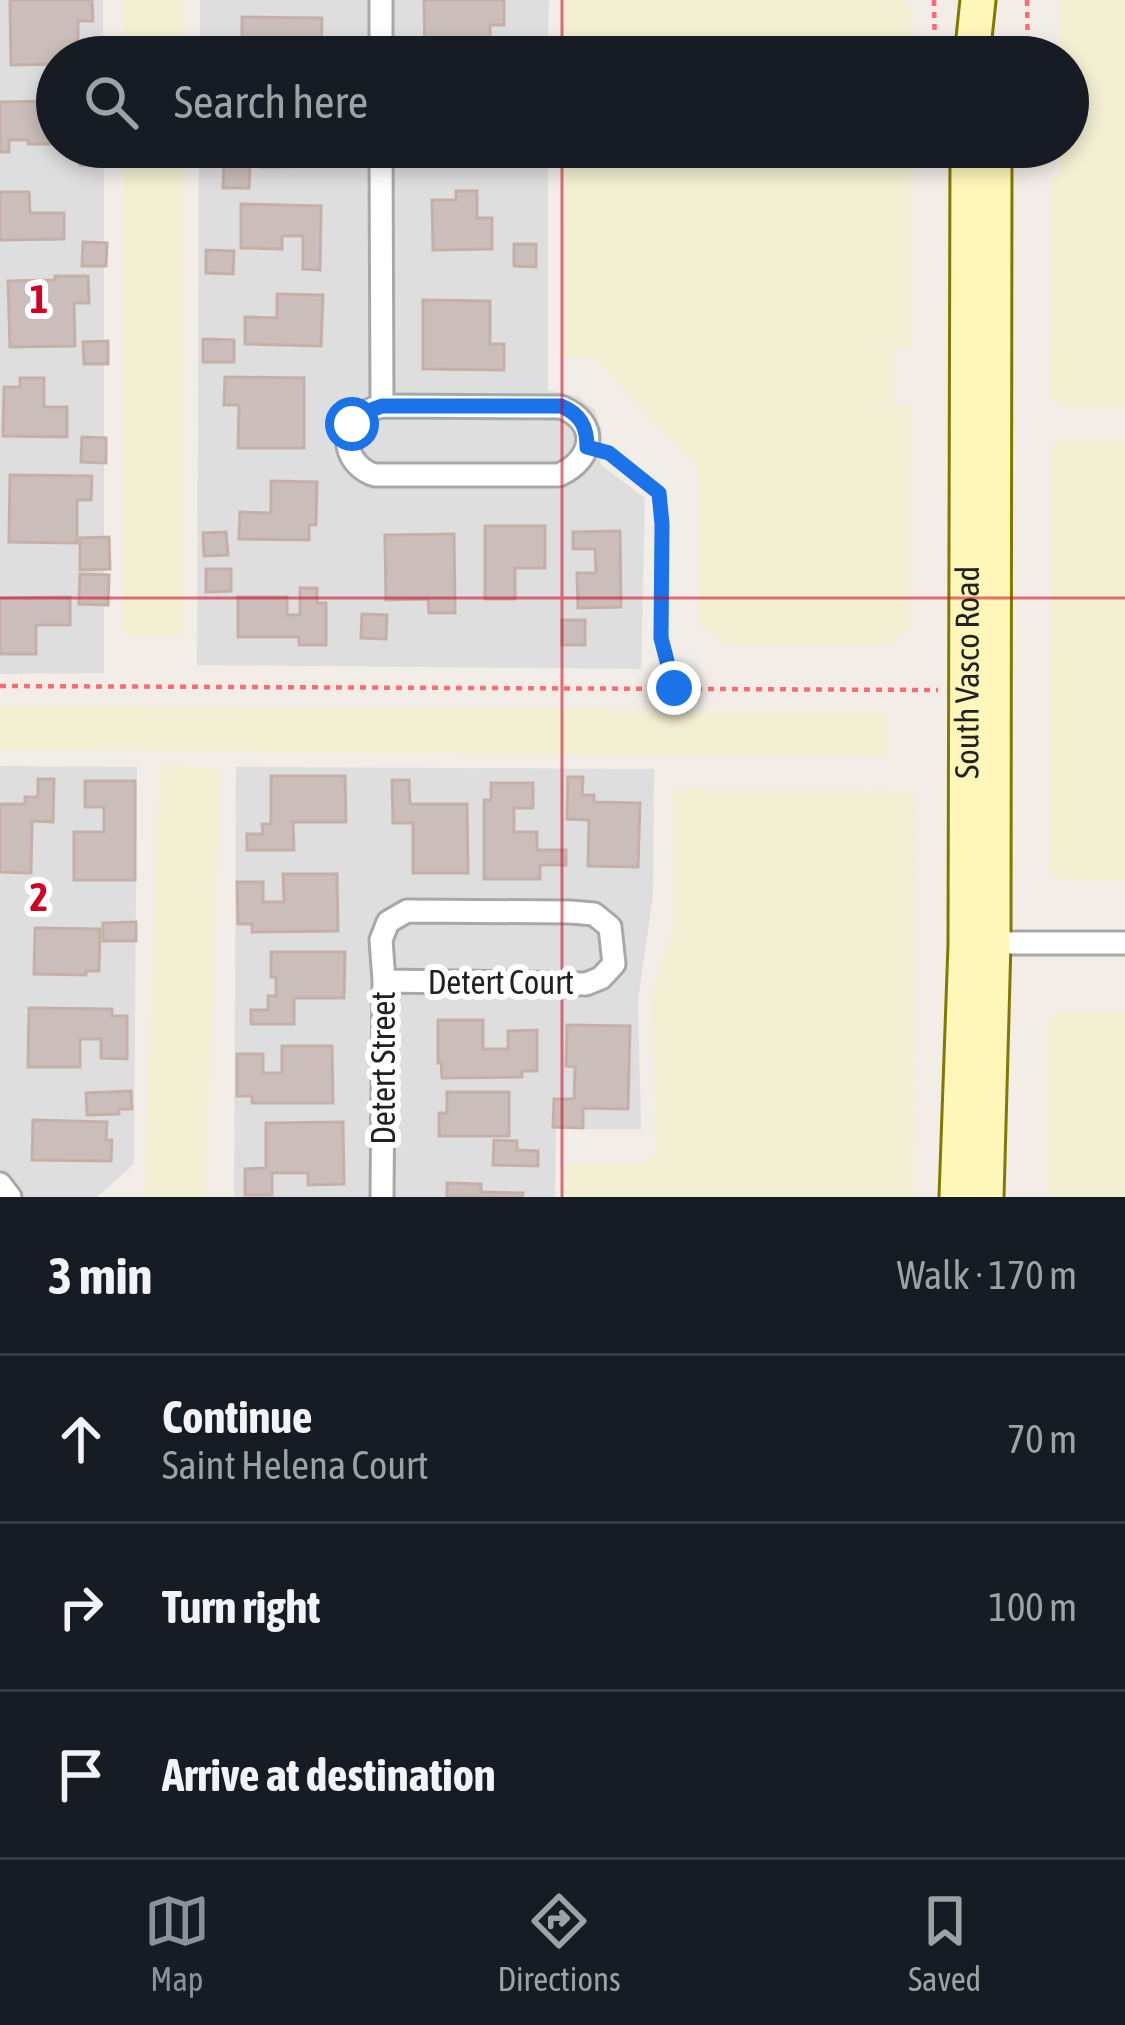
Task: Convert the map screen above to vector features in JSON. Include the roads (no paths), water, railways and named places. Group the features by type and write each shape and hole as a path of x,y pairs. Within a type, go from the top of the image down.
{"main road":[{"path":"975,36 980,0"},
{"path":"980,0 985,36"},
{"name":"South Vasco Road","path":"968,168 967,692 986,1197"},
{"name":"South Vasco Road","path":"957,1197 980,944 994,168"}],"street":[{"path":"381,0 381,36"},
{"path":"382,168 382,406"},
{"path":"382,406 561,406 582,421 587,447 582,460 560,475 375,476 354,463 347,439 352,424 363,413 382,406"},
{"name":"Detert Court","path":"381,940 388,922 407,911 570,912 594,914 610,927 614,946 614,964 601,978 586,984 384,981"},
{"name":"Detert Street","path":"381,940 382,1197"},
{"path":"980,944 1125,943"},
{"path":"0,1184 10,1197"}]}
